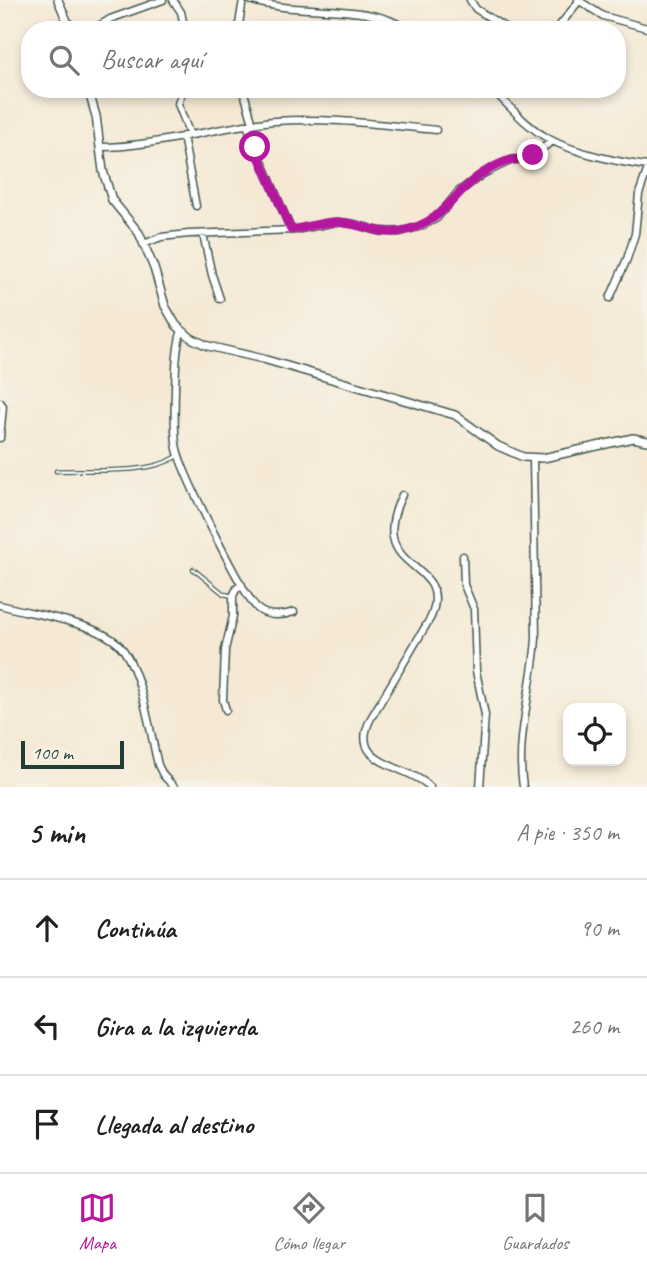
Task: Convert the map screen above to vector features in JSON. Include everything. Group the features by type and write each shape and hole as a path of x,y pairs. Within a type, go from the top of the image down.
{"street":[{"path":"58,0 67,21"},
{"path":"107,21 163,0"},
{"path":"173,0 183,21"},
{"path":"240,21 243,0"},
{"path":"249,0 289,9 373,13 394,21"},
{"path":"289,9 293,0"},
{"path":"470,0 494,21"},
{"path":"563,21 579,0 603,16 621,21"},
{"path":"626,22 647,28"},
{"path":"91,98 96,116 103,171 112,200 139,233 155,268 165,306 182,331 208,346 263,359 455,415 513,454 533,458 633,439 647,441"},
{"path":"180,98 178,104 186,135 196,206"},
{"path":"245,98 250,124 291,230"},
{"path":"500,98 525,121 553,141 618,161 647,166"},
{"path":"100,147 139,145 250,124 311,120 436,130"},
{"path":"144,244 161,237 291,230 336,222 392,232 422,226 437,218 458,192 483,174 512,160 526,159 553,141"},
{"path":"610,298 635,234 639,194 647,171"},
{"path":"203,234 220,299"},
{"path":"182,331 177,350 175,433 179,455 242,585 261,611 278,615 294,612"},
{"path":"0,402 3,406 0,438"},
{"path":"517,787 523,787 523,726 534,666 536,638 533,458"},
{"path":"402,495 391,522 393,541 404,558 432,583 437,594 436,604 371,718 365,736 370,751 378,760 410,774 430,787"},
{"path":"463,556 464,585 474,609 476,671 485,715 481,787"},
{"path":"226,710 223,700 224,668 233,616 233,596 242,585"},
{"path":"0,604 83,626 111,638 121,646 137,677 158,765 174,787"}],"lane":[{"path":"56,471 161,465 179,455"},
{"path":"193,569 224,594 233,596"}],"route":[{"path":"255,147 291,230 336,222 392,232 422,226 437,218 458,192 483,174 498,165 533,155"}]}
